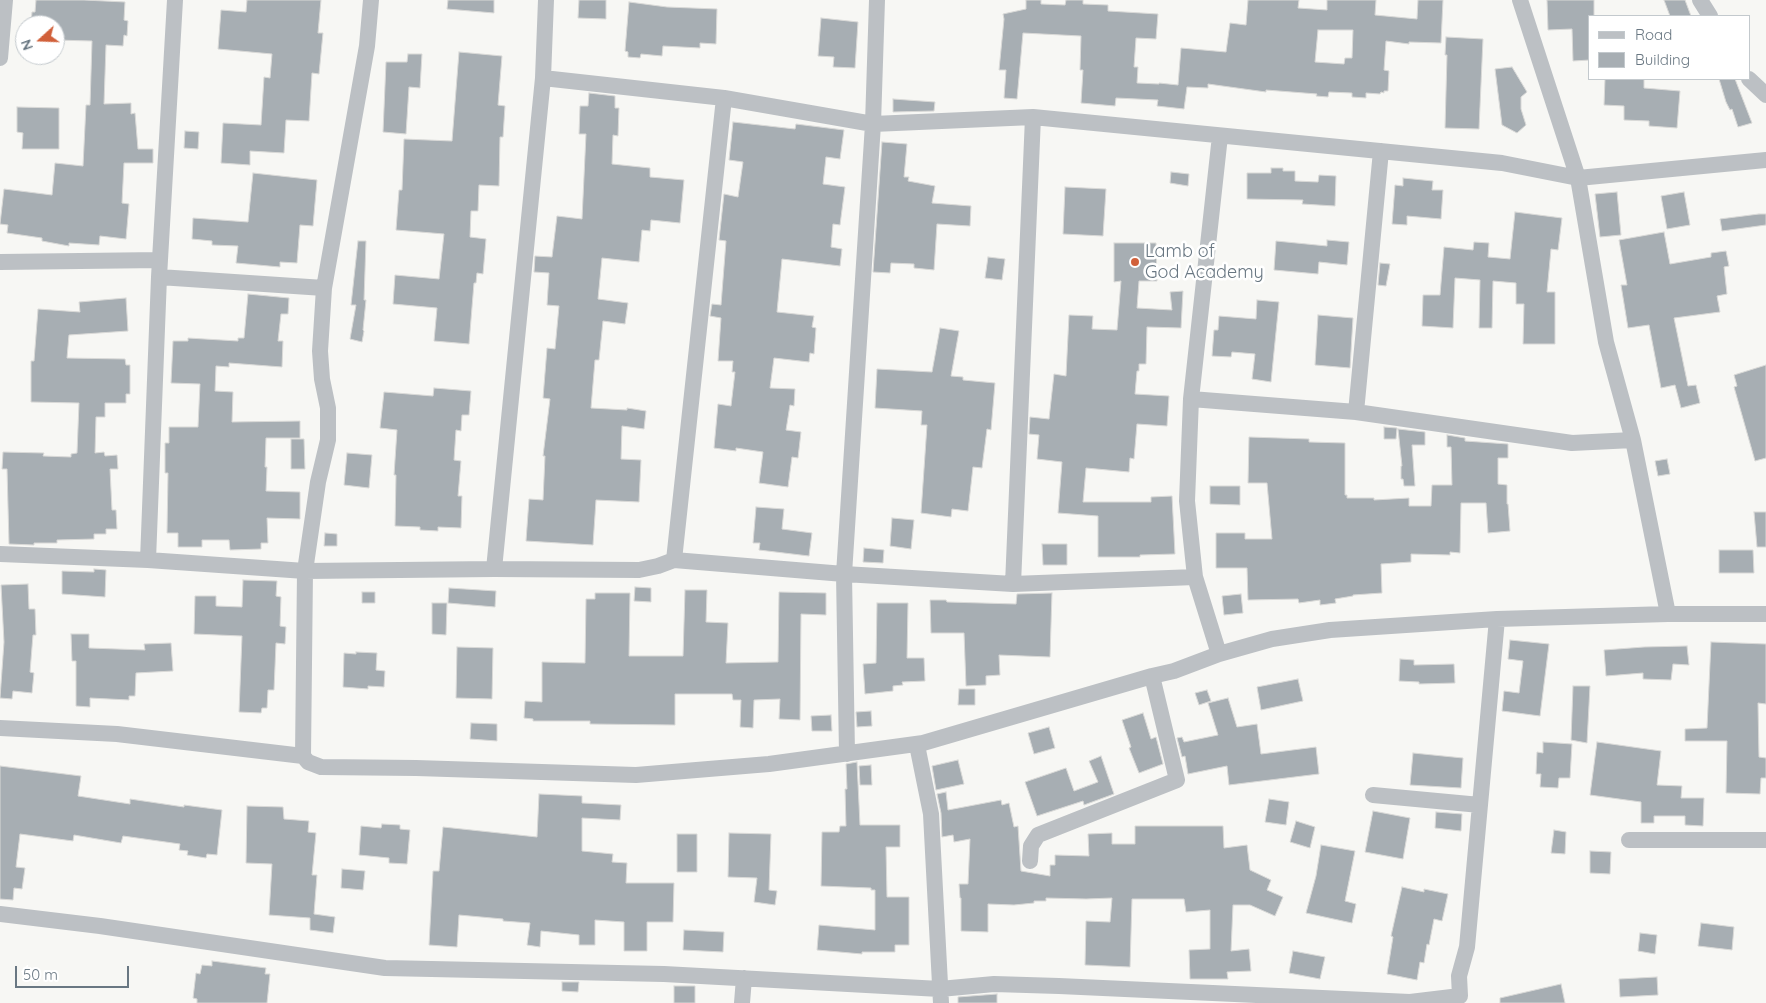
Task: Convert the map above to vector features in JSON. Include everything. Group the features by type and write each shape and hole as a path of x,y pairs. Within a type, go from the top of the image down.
{"street":[{"path":"0,58 5,0"},
{"path":"148,560 159,277 175,0"},
{"path":"372,0 367,46 324,288 320,351 322,380 328,408 328,440 318,482 305,571 303,756 308,762 321,767 636,775 759,765 916,745 1174,671 1220,654 1272,639 1330,630 1497,620 1668,614 1766,614"},
{"path":"494,569 543,78 546,0"},
{"path":"847,754 844,574 873,124 877,0"},
{"path":"1520,0 1578,178 1606,342 1633,440 1668,614"},
{"path":"1700,0 1709,15"},
{"path":"543,78 724,98 873,124 1033,117 1502,163 1578,178 1766,160"},
{"path":"1749,80 1766,95"},
{"path":"674,560 724,98"},
{"path":"1013,584 1033,117"},
{"path":"1220,136 1191,399 1187,501 1194,577 1220,654"},
{"path":"1356,412 1381,151"},
{"path":"0,262 160,260"},
{"path":"159,277 324,288"},
{"path":"1191,399 1356,412 1572,443 1633,440"},
{"path":"0,554 148,560 305,571 639,570 674,560 844,574 1013,584 1194,577"},
{"path":"0,914 100,926 385,968 664,974 744,978 940,996 994,984 1137,996 1410,1002 1460,996 1459,976 1467,947 1497,620"},
{"path":"1030,861 1031,846 1038,835 1177,780 1152,676"},
{"path":"0,728 118,734 303,756"},
{"path":"916,745 931,814 940,996"},
{"path":"1373,795 1480,805"},
{"path":"1629,840 1766,840"},
{"path":"742,1003 744,978"}],"building":[{"path":"36,0 125,2 124,20 128,21 127,36 124,35 123,46 106,45 104,104 131,103 131,114 135,113 138,149 153,149 153,163 124,163 122,203 129,204 126,239 100,236 99,245 69,243 69,246 42,241 42,238 7,233 8,225 0,224 4,189 52,195 55,163 83,166 86,105 90,105 92,41 65,40 65,15 32,15 32,12 35,12"},
{"path":"247,0 321,0 318,33 323,33 319,74 312,73 309,121 286,120 284,153 250,151 250,165 221,163 223,123 261,125 264,77 270,78 272,54 218,49 221,10 246,12"},
{"path":"448,0 494,0 494,13 447,9"},
{"path":"579,0 606,0 606,19 578,18"},
{"path":"1026,0 1041,0 1041,4 1065,5 1066,0 1083,0 1083,4 1108,5 1108,11 1158,14 1156,39 1136,38 1134,67 1138,67 1137,83 1178,85 1181,48 1226,52 1230,23 1246,25 1248,0 1299,0 1298,8 1327,10 1327,0 1376,0 1375,15 1417,19 1418,0 1443,0 1441,43 1409,42 1409,44 1386,41 1384,70 1389,71 1388,91 1384,91 1384,93 1366,93 1366,98 1352,97 1352,93 1329,92 1328,97 1316,96 1317,94 1266,90 1266,92 1208,84 1208,88 1187,87 1184,109 1157,106 1158,100 1116,98 1115,106 1081,103 1083,70 1080,70 1081,36 1023,33 1017,99 1004,98 1006,70 999,70 1003,14 1026,9","holes":["1318,30 1353,30 1352,58 1345,58 1344,64 1315,62"]},
{"path":"1547,0 1594,0 1594,15 1588,15 1588,60 1573,61 1572,29 1548,30"},
{"path":"1664,0 1685,0 1691,15 1670,15"},
{"path":"629,2 667,7 717,9 716,44 700,43 700,48 663,46 662,56 641,54 640,58 628,57 628,52 625,51"},
{"path":"821,18 858,22 855,68 833,67 834,57 818,56"},
{"path":"1446,37 1483,39 1479,129 1445,128"},
{"path":"459,52 502,56 498,105 505,106 503,137 500,137 499,186 479,185 478,211 471,211 470,237 486,239 483,274 477,273 476,283 474,283 469,344 434,341 437,308 393,304 395,275 439,279 444,234 396,230 399,190 402,190 404,139 452,141"},
{"path":"408,54 422,54 420,88 409,87 406,134 383,132 386,62 407,62"},
{"path":"1512,67 1527,92 1521,97 1521,109 1526,125 1517,133 1502,125 1495,69"},
{"path":"1605,80 1644,80 1644,88 1680,91 1677,128 1649,126 1649,121 1624,120 1624,106 1604,105"},
{"path":"1719,80 1735,80 1752,123 1738,127 1732,109 1730,110"},
{"path":"589,93 615,96 615,108 619,108 618,136 613,135 612,164 650,168 650,177 684,180 680,223 651,220 650,231 642,230 639,262 602,258 598,299 628,303 625,324 603,321 599,360 595,360 591,408 627,410 627,408 646,411 644,429 622,426 621,459 641,460 639,502 596,500 593,545 526,541 529,499 543,500 545,456 543,456 550,399 543,398 547,348 555,349 559,306 547,305 549,273 534,272 535,256 552,257 557,216 582,219 586,134 579,134 580,106 588,106"},
{"path":"893,99 935,102 934,111 893,112"},
{"path":"17,107 59,108 59,149 22,149 23,133 17,132"},
{"path":"733,122 795,129 796,124 844,130 840,159 826,157 823,184 845,187 840,225 833,224 831,247 842,249 840,266 782,259 777,312 814,316 812,327 816,328 814,354 810,353 809,362 774,358 770,388 795,389 794,406 790,405 786,430 801,432 798,458 792,457 788,487 759,483 763,452 736,448 736,451 714,448 718,404 731,406 735,372 732,372 733,361 718,361 721,318 710,316 712,304 721,305 726,241 719,240 724,194 738,197 743,162 729,160"},
{"path":"185,131 199,132 198,149 184,148"},
{"path":"882,142 907,144 904,177 909,177 908,181 935,186 932,203 971,206 970,226 937,224 934,270 914,268 914,264 891,263 890,273 873,272"},
{"path":"1271,168 1295,171 1295,181 1318,182 1319,175 1336,176 1335,206 1302,204 1303,200 1247,199 1247,173 1271,173"},
{"path":"1171,172 1189,174 1188,186 1170,183"},
{"path":"253,173 317,180 313,226 300,225 297,263 280,262 280,267 236,263 238,246 212,245 212,241 192,239 193,218 248,222"},
{"path":"1403,178 1433,181 1432,190 1443,190 1441,219 1407,216 1407,225 1392,224 1395,185 1403,186"},
{"path":"1065,187 1106,189 1103,236 1063,234"},
{"path":"1617,192 1621,235 1600,237 1595,194"},
{"path":"1684,192 1690,225 1667,229 1661,196"},
{"path":"1515,212 1562,218 1558,250 1551,249 1547,292 1555,292 1555,344 1523,344 1524,304 1516,304 1516,283 1493,281 1492,328 1479,328 1480,280 1455,278 1453,328 1422,326 1423,295 1440,295 1444,247 1473,250 1474,242 1489,243 1488,257 1510,259"},
{"path":"1766,214 1766,225 1722,231 1720,219"},
{"path":"1664,232 1670,264 1711,257 1711,253 1726,251 1729,266 1724,267 1727,294 1717,296 1720,312 1674,318 1688,386 1696,385 1700,403 1681,408 1675,385 1661,388 1649,325 1628,328 1621,285 1627,285 1619,240"},
{"path":"1327,240 1349,242 1347,265 1319,262 1318,274 1274,270 1276,241 1327,246"},
{"path":"358,241 366,241 364,300 366,300 362,342 350,339 356,305 351,305"},
{"path":"1114,243 1156,243 1157,281 1139,281 1137,308 1172,310 1170,292 1183,291 1181,328 1147,327 1146,364 1139,364 1139,371 1137,371 1135,394 1169,396 1167,426 1137,424 1134,459 1130,458 1129,472 1086,468 1083,502 1151,502 1151,497 1172,496 1175,554 1140,555 1140,557 1098,557 1098,516 1058,513 1062,462 1037,459 1039,435 1029,434 1030,417 1049,419 1054,374 1066,376 1069,315 1093,316 1092,329 1117,330 1121,281 1114,282"},
{"path":"988,257 1005,259 1002,280 985,278"},
{"path":"1380,263 1390,264 1386,286 1378,285"},
{"path":"248,294 289,298 288,314 281,314 278,341 283,341 282,367 229,363 229,367 216,366 215,391 233,392 232,422 300,421 300,438 266,438 265,467 267,467 266,491 300,492 300,519 267,518 268,543 261,543 261,549 230,550 229,540 202,540 202,547 178,547 178,533 167,533 168,473 165,473 165,443 169,443 169,427 198,427 200,384 171,383 173,341 188,341 188,338 238,341 238,338 244,338"},
{"path":"126,298 128,331 69,335 67,358 125,359 126,365 130,365 130,394 126,394 126,403 105,403 105,417 96,417 95,453 104,452 105,456 117,455 118,469 110,469 112,510 116,510 117,529 106,529 106,534 94,534 94,539 57,540 57,543 34,543 34,545 9,544 7,469 2,469 3,452 44,453 43,456 71,457 71,454 77,453 79,403 31,402 31,361 34,361 38,309 80,312 79,302"},
{"path":"1257,300 1279,302 1271,382 1252,379 1255,354 1232,352 1231,357 1212,356 1214,330 1218,330 1219,316 1256,319"},
{"path":"1318,315 1353,318 1350,368 1315,365"},
{"path":"940,328 959,331 951,376 963,377 963,380 995,383 991,430 987,429 982,468 973,467 968,511 952,509 951,517 921,513 927,425 921,425 922,411 875,408 877,369 932,372"},
{"path":"1766,365 1766,458 1755,461 1734,387 1737,386 1734,375"},
{"path":"434,388 471,391 469,415 462,415 461,431 456,430 454,460 461,461 458,496 462,496 461,528 438,527 438,531 420,530 420,527 395,526 396,475 394,475 397,430 380,428 384,392 433,396"},
{"path":"1384,427 1397,428 1396,439 1384,439"},
{"path":"1398,429 1425,432 1425,445 1412,445 1415,486 1404,486 1403,479 1401,479 1402,466"},
{"path":"1447,435 1465,438 1465,441 1508,444 1508,458 1498,458 1498,484 1507,485 1510,531 1488,533 1486,503 1461,503 1460,553 1450,552 1450,555 1411,554 1411,562 1381,564 1382,593 1353,595 1335,599 1336,603 1320,605 1320,600 1299,603 1298,599 1248,600 1247,568 1216,568 1216,533 1245,533 1245,539 1272,539 1267,483 1248,483 1249,437 1309,439 1309,442 1345,443 1345,495 1347,495 1347,498 1374,498 1374,500 1409,498 1409,506 1431,506 1432,485 1452,485 1451,447 1447,447"},
{"path":"291,439 304,439 305,469 291,469"},
{"path":"347,453 372,455 369,488 344,485"},
{"path":"1667,459 1670,474 1658,476 1655,461"},
{"path":"1210,486 1240,486 1240,505 1210,504"},
{"path":"756,507 784,509 782,529 812,533 809,556 759,550 760,543 753,543"},
{"path":"1754,512 1766,512 1766,547 1757,547"},
{"path":"892,518 914,520 911,549 890,546"},
{"path":"325,533 337,534 337,546 324,546"},
{"path":"1042,544 1067,544 1067,565 1043,565"},
{"path":"864,548 884,550 883,563 863,562"},
{"path":"1719,550 1753,550 1754,573 1719,573"},
{"path":"94,569 106,570 105,597 62,594 62,571 94,572"},
{"path":"243,580 277,581 276,596 281,597 280,626 286,627 285,644 276,643 274,690 268,690 267,708 262,708 261,713 239,712 242,636 194,634 195,596 216,596 216,606 242,607"},
{"path":"28,584 29,609 35,609 36,635 33,635 30,672 34,673 32,693 13,691 12,699 0,698 4,642 1,585"},
{"path":"635,587 651,588 651,602 634,601"},
{"path":"449,588 496,591 495,607 448,603"},
{"path":"685,590 707,590 706,622 728,623 726,663 778,662 779,592 826,593 826,615 801,614 800,720 779,719 780,699 754,700 753,728 740,727 741,700 733,700 732,694 675,694 675,725 590,724 590,721 533,721 533,719 524,718 525,701 542,702 542,662 585,663 586,599 595,599 595,593 630,593 629,656 683,656"},
{"path":"362,592 375,592 375,603 362,603"},
{"path":"1052,593 1050,657 999,655 1000,675 986,676 986,685 966,686 964,633 931,633 930,600 1016,604 1017,594"},
{"path":"1241,594 1243,613 1224,615 1222,596"},
{"path":"432,603 447,603 446,635 432,634"},
{"path":"877,603 908,603 907,658 924,658 925,681 902,682 903,685 893,686 893,691 865,694 863,664 876,663"},
{"path":"71,634 89,634 89,648 145,650 144,644 171,643 173,671 136,673 135,696 129,696 129,700 90,698 90,707 76,706 76,661 72,661"},
{"path":"1510,640 1549,644 1540,716 1502,711 1504,691 1519,693 1523,661 1508,659"},
{"path":"1711,642 1766,644 1766,704 1758,703 1759,757 1766,758 1766,778 1761,778 1760,794 1726,793 1727,741 1685,741 1685,729 1707,728"},
{"path":"1687,646 1689,665 1673,664 1671,680 1643,679 1643,673 1606,676 1604,650"},
{"path":"457,647 493,648 492,699 456,698"},
{"path":"356,652 377,653 376,670 385,671 384,687 368,686 368,689 343,687 344,653 356,654"},
{"path":"1400,659 1414,660 1414,665 1454,664 1455,683 1419,684 1419,682 1399,681"},
{"path":"1298,679 1303,701 1261,710 1257,687"},
{"path":"1573,686 1590,686 1587,743 1571,740"},
{"path":"959,689 975,689 975,705 958,705"},
{"path":"1207,690 1211,701 1199,705 1195,693"},
{"path":"1228,698 1237,727 1257,724 1261,754 1316,747 1319,774 1229,785 1227,766 1188,774 1185,756 1182,757 1177,738 1182,737 1184,742 1218,735 1208,703"},
{"path":"871,711 872,726 857,727 856,712"},
{"path":"1143,713 1151,739 1156,737 1163,764 1139,773 1129,748 1131,747 1122,720"},
{"path":"831,715 832,731 812,731 811,716"},
{"path":"471,723 497,724 497,741 470,739"},
{"path":"1049,727 1055,748 1034,754 1028,733"},
{"path":"1543,742 1572,744 1570,778 1559,778 1558,788 1540,787 1541,774 1536,774 1537,752 1543,753"},
{"path":"1597,742 1661,751 1657,785 1682,786 1681,798 1704,798 1703,826 1685,825 1685,816 1654,816 1654,823 1641,823 1641,802 1590,795"},
{"path":"1413,753 1463,758 1461,788 1410,785"},
{"path":"1101,756 1114,794 1084,805 1083,801 1037,816 1025,782 1066,768 1074,791 1098,782 1089,761"},
{"path":"958,760 964,784 936,790 932,766"},
{"path":"857,762 860,825 900,825 900,847 886,847 887,897 909,897 909,945 895,945 895,952 862,952 862,954 817,950 819,925 875,930 875,890 871,890 871,888 821,886 822,832 839,832 840,826 846,826 846,764"},
{"path":"871,765 872,785 860,785 859,766"},
{"path":"0,766 81,776 78,796 130,804 130,799 184,807 184,805 222,810 217,855 207,854 206,858 187,855 188,851 179,850 180,844 123,836 121,843 74,835 73,841 20,834 16,867 25,868 22,889 14,888 13,900 0,899"},
{"path":"946,792 948,810 1001,800 1002,805 1009,803 1014,827 1018,826 1021,871 1050,876 1050,865 1055,865 1055,855 1089,856 1088,834 1112,833 1112,844 1135,844 1135,826 1223,826 1224,848 1247,845 1250,870 1271,880 1267,890 1283,897 1275,916 1250,905 1233,905 1231,951 1249,949 1251,971 1227,972 1228,979 1190,979 1189,950 1210,949 1210,910 1186,912 1184,899 1132,899 1130,967 1085,965 1086,921 1110,922 1112,898 1046,898 1046,901 1034,901 1034,903 1014,905 988,904 988,932 961,931 959,884 968,884 970,839 954,842 953,835 942,837 941,813 937,794"},
{"path":"539,794 582,796 582,803 621,805 620,820 582,818 582,851 613,854 612,862 627,863 626,883 674,883 673,922 647,922 647,951 624,951 624,922 595,920 595,945 579,945 579,935 541,931 540,947 527,945 530,923 459,915 457,947 429,945 433,871 439,871 443,827 537,837"},
{"path":"1269,799 1289,802 1286,825 1265,822"},
{"path":"247,806 283,807 284,819 309,821 308,832 316,833 312,875 317,875 314,914 335,917 333,933 310,930 310,918 269,915 272,864 246,863"},
{"path":"1373,811 1410,818 1403,859 1365,852"},
{"path":"1436,812 1462,814 1461,831 1435,828"},
{"path":"1296,821 1315,827 1310,848 1290,842"},
{"path":"382,824 400,825 400,829 410,830 407,864 389,863 389,858 359,855 361,826 381,828"},
{"path":"1554,830 1566,832 1565,854 1551,853"},
{"path":"729,833 771,834 769,890 777,891 775,905 754,902 757,878 728,877"},
{"path":"677,834 697,834 697,872 677,872"},
{"path":"1321,845 1355,851 1345,901 1356,904 1352,923 1306,913 1316,876"},
{"path":"1590,851 1611,852 1610,874 1590,873"},
{"path":"342,869 365,871 363,890 341,888"},
{"path":"1402,887 1424,892 1424,889 1448,894 1442,921 1434,919 1424,963 1420,962 1417,980 1387,974 1393,937 1391,936"},
{"path":"1701,923 1734,927 1732,950 1698,946"},
{"path":"684,930 724,932 723,952 683,950"},
{"path":"1640,933 1657,935 1655,954 1638,951"},
{"path":"1293,951 1325,957 1320,979 1289,973"},
{"path":"212,961 266,968 265,974 270,974 267,1003 197,1003 197,999 193,998 196,973 200,974 202,965 212,966"},
{"path":"1657,977 1658,995 1620,997 1619,979"},
{"path":"562,982 579,982 578,992 562,991"},
{"path":"1561,984 1565,1003 1500,1003 1500,998"},
{"path":"674,986 695,986 695,1003 674,1003"},
{"path":"997,994 997,1003 958,1003 958,997"}],"place":[{"name":"Lamb of God Academy","path":"1135,262"}]}
